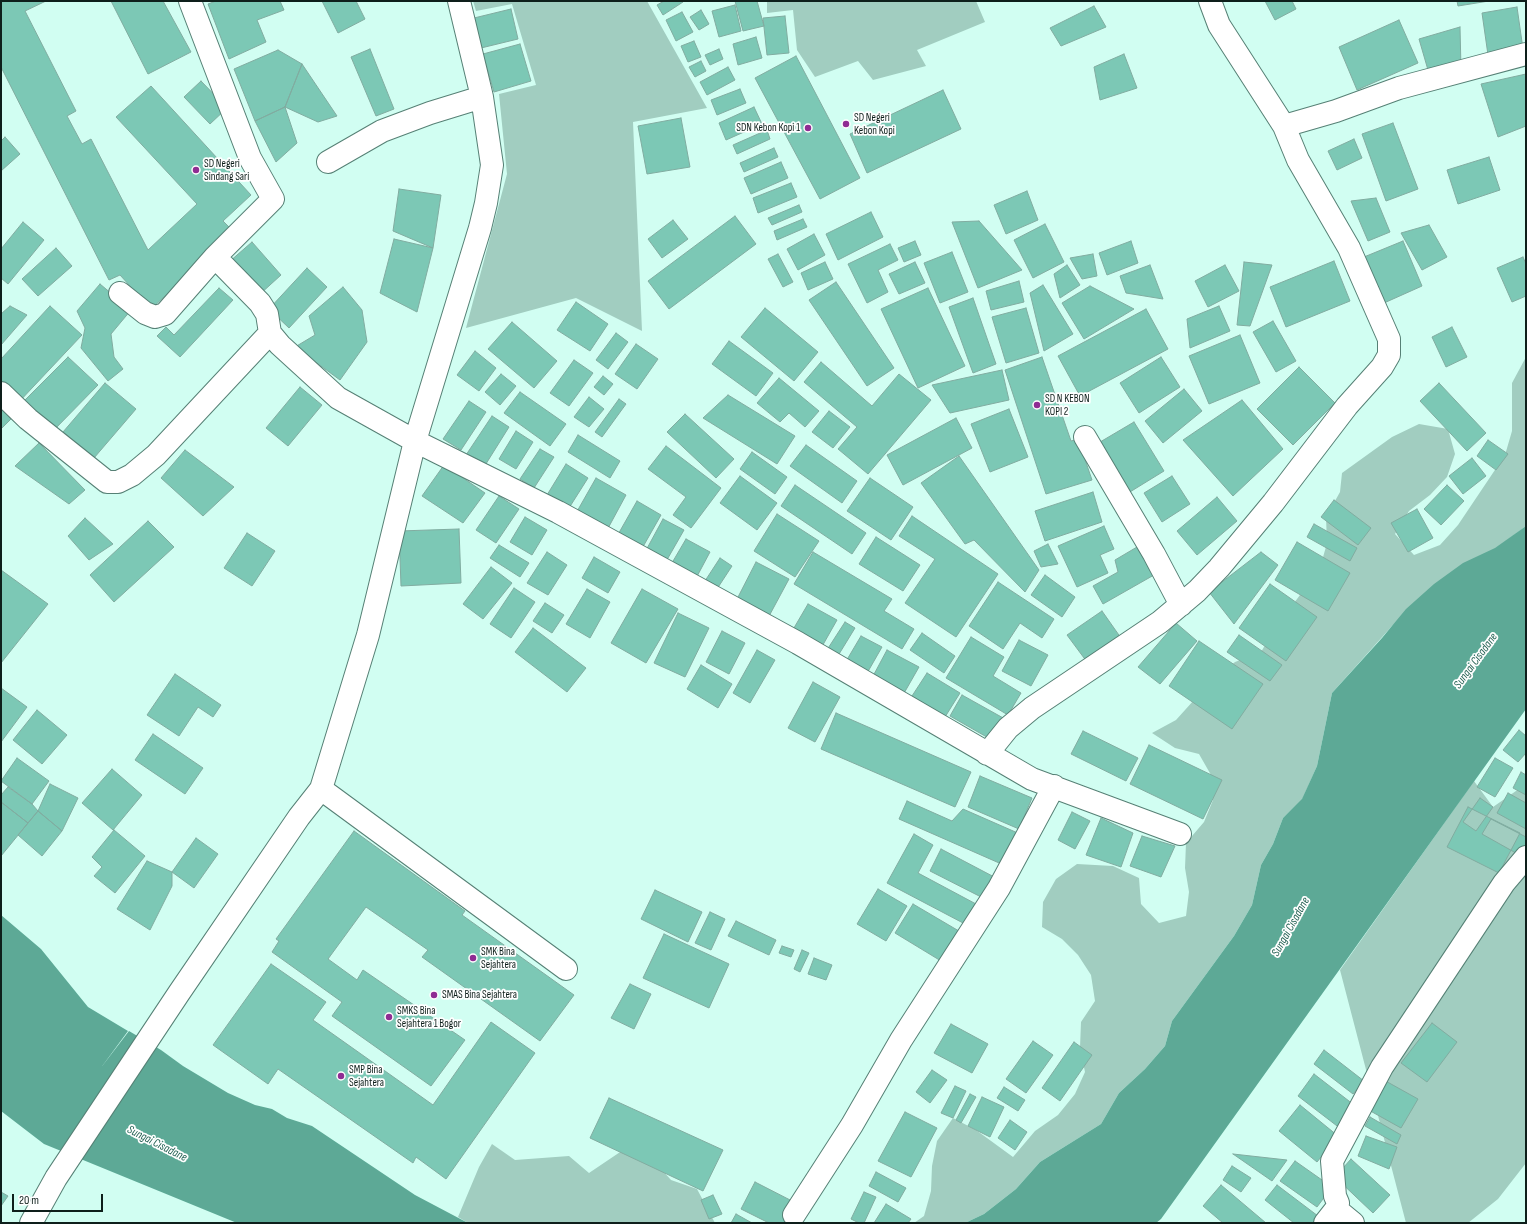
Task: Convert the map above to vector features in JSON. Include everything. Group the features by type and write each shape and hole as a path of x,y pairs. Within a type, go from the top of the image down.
{"street":[{"path":"120,293 145,313 155,317 165,314 215,257 273,199 250,158 190,1"},
{"path":"31,1223 56,1178 158,1027 240,901 299,817 321,789 368,635 415,441 480,228 486,203 492,165 482,97 460,1"},
{"path":"987,754 1008,728 1032,708 1160,622 1181,605 1219,568 1273,503 1347,406 1382,367 1389,355 1390,339 1349,248 1298,160 1284,126 1219,25 1210,1"},
{"path":"1284,126 1336,111 1399,88 1526,54"},
{"path":"328,162 382,131 430,113 482,97"},
{"path":"215,257 260,303 267,314 270,333 280,345 338,398 415,441 571,519 798,643 1032,779 1180,834"},
{"path":"1,393 28,419 107,482 118,482 132,475 156,455 270,333"},
{"path":"1085,437 1154,554 1181,605"},
{"path":"794,1215 852,1125 901,1040 999,888 1054,786"},
{"path":"321,789 566,969"},
{"path":"1353,1223 1331,1216 1338,1203 1332,1161 1382,1067 1504,883 1526,857"}],"shaded area":[{"path":"473,1 647,1 707,108 633,122 642,331 576,298 466,328 507,174 499,94 536,85 512,4 476,11"},
{"path":"767,1 976,1 985,22 917,50 926,66 873,80 858,61 815,77 797,50 793,10 767,13"},
{"path":"1526,357 1526,526 1392,626 1332,693 1317,766 1302,800 1283,818 1273,844 1261,865 1252,905 1234,936 1172,1021 1165,1046 1145,1069 1119,1093 1101,1124 1040,1162 1016,1189 984,1214 965,1223 914,1223 924,1216 931,1191 932,1166 937,1141 953,1118 976,1130 1013,1157 1035,1131 1058,1115 1075,1094 1085,1072 1080,1048 1081,1022 1095,1001 1091,975 1078,955 1062,939 1042,927 1043,902 1056,879 1077,864 1113,866 1139,878 1141,904 1159,923 1186,916 1189,892 1185,868 1186,843 1204,822 1213,800 1211,775 1199,754 1175,748 1152,733 1176,720 1212,680 1235,662 1261,652 1274,630 1320,568 1327,543 1326,517 1340,492 1342,473 1392,437 1419,424 1448,429 1455,454 1447,477 1430,495 1409,511 1395,534 1414,555 1440,545 1458,525 1505,455 1512,431 1512,383"},
{"path":"1474,781 1493,807 1526,784 1526,1163 1498,1199 1468,1223 1406,1223 1340,970"},
{"path":"492,1144 515,1160 569,1156 589,1173 632,1144 654,1161 671,1180 697,1189 715,1223 468,1223 458,1217 479,1167"}],"water":[{"name":"Sungai Cisadane","path":"1526,526 1526,709 1161,1219 1156,1223 965,1223 984,1214 1016,1189 1040,1162 1101,1124 1119,1093 1145,1069 1165,1046 1172,1021 1234,936 1252,905 1261,865 1273,844 1283,818 1302,799 1317,766 1332,693 1406,609 1434,584 1463,563 1495,548"},
{"name":"Sungai Cisadane","path":"1,915 41,949 88,1007 128,1031 100,1069 129,1031 228,1093 255,1105 272,1109 287,1118 312,1126 415,1195 468,1223 237,1223 44,1144 1,1111"}],"building":[{"name":"SD Negeri Sindang Sari","path":"1,1 46,1 25,11 76,111 67,116 82,144 91,139 148,250 197,204 116,117 151,86 251,195 223,221 234,232 151,309 120,275 109,280 1,67"},
{"path":"111,1 163,1 191,52 148,74"},
{"path":"216,1 280,1 284,10 257,20 266,42 229,59 208,4"},
{"path":"322,1 356,1 365,19 338,33"},
{"path":"664,1 683,2 663,15 657,5"},
{"path":"735,1 757,1 764,26 743,31"},
{"path":"1265,1 1292,1 1296,9 1275,20"},
{"path":"1457,1 1489,1 1458,6"},
{"path":"735,5 741,31 719,37 712,11"},
{"path":"1094,6 1106,27 1061,46 1050,28"},
{"path":"1517,7 1523,49 1488,55 1482,13"},
{"path":"511,9 518,39 481,48 474,18"},
{"path":"701,10 709,24 699,30 690,17"},
{"path":"682,12 693,32 676,41 666,20"},
{"path":"785,16 789,53 767,55 763,18"},
{"path":"1399,20 1418,63 1357,90 1339,47"},
{"path":"1460,27 1461,69 1428,70 1419,39"},
{"path":"756,37 762,58 738,65 733,44"},
{"path":"694,41 701,57 688,62 681,46"},
{"path":"520,44 531,81 494,92 483,54"},
{"path":"370,49 394,109 376,116 351,57"},
{"path":"719,49 723,59 710,65 705,55"},
{"path":"278,50 302,64 285,107 255,121 234,69"},
{"path":"1124,54 1137,88 1100,100 1094,67"},
{"name":"SDN Kebon Kopi 1","path":"796,56 860,178 820,199 755,78"},
{"path":"701,61 706,71 695,77 689,67"},
{"path":"302,64 337,116 318,122 285,107"},
{"path":"728,67 735,80 707,95 700,82"},
{"path":"1526,74 1526,126 1498,137 1481,84"},
{"path":"201,81 227,108 210,124 184,97"},
{"path":"740,89 746,103 717,115 711,100"},
{"path":"943,90 961,129 867,173 850,134"},
{"path":"285,107 297,143 276,162 255,121"},
{"path":"754,107 762,124 726,140 719,123"},
{"path":"681,118 690,167 647,174 638,126"},
{"path":"1393,123 1418,189 1386,201 1362,134"},
{"path":"767,130 770,139 737,154 733,145"},
{"path":"5,137 20,154 1,171 1,141"},
{"path":"1354,139 1362,158 1337,170 1328,151"},
{"path":"774,148 778,157 744,172 740,163"},
{"path":"1489,157 1500,190 1458,204 1447,170"},
{"path":"781,162 788,178 751,194 744,178"},
{"path":"791,183 797,197 758,213 753,198"},
{"path":"399,189 441,195 433,248 393,231"},
{"path":"1027,191 1038,220 1006,234 994,205"},
{"path":"1376,198 1390,232 1368,241 1351,201"},
{"path":"799,205 802,212 772,225 768,218"},
{"path":"871,212 883,237 838,260 826,234"},
{"path":"735,216 756,244 669,309 648,281"},
{"path":"803,219 807,227 777,240 774,231"},
{"path":"673,220 688,239 662,258 648,239"},
{"path":"979,221 1022,270 978,288 952,222"},
{"path":"23,222 44,240 8,284 1,278 1,249"},
{"path":"1045,224 1064,262 1033,278 1014,240"},
{"path":"1429,225 1447,257 1422,270 1401,233"},
{"path":"814,234 825,255 798,270 787,249"},
{"path":"394,239 433,248 417,312 380,293"},
{"path":"915,241 921,255 904,262 898,248"},
{"path":"1131,241 1138,263 1107,275 1099,253"},
{"path":"1403,241 1422,286 1384,303 1364,257"},
{"path":"252,242 281,275 259,295 229,262"},
{"path":"890,244 898,260 878,270 888,292 867,303 848,264"},
{"path":"56,248 72,266 38,296 22,279"},
{"path":"952,252 968,292 940,303 924,263"},
{"path":"778,254 793,282 783,287 768,259"},
{"path":"1093,254 1097,276 1082,279 1070,258"},
{"path":"1523,257 1526,264 1526,296 1512,302 1497,268"},
{"path":"1334,261 1350,301 1286,327 1270,287"},
{"path":"825,262 833,279 808,290 801,273"},
{"path":"915,262 925,283 899,294 889,274"},
{"path":"1244,262 1272,265 1250,326 1237,325"},
{"path":"1067,265 1080,285 1060,298 1054,274"},
{"path":"1150,265 1163,299 1126,293 1120,276"},
{"path":"1225,265 1239,291 1208,307 1195,281"},
{"path":"307,268 327,287 289,328 269,309"},
{"path":"1019,281 1024,302 991,310 986,291"},
{"path":"836,282 894,368 867,386 809,300"},
{"path":"100,284 131,310 111,334 114,357 123,369 108,381 81,348 85,328 77,311"},
{"path":"1043,285 1073,334 1044,351 1030,293"},
{"path":"1090,286 1134,309 1084,339 1062,303"},
{"path":"343,287 362,310 367,342 340,380 295,347 315,335 309,316"},
{"path":"219,288 233,300 180,357 157,336 166,327 174,335"},
{"path":"928,288 965,366 918,388 881,309"},
{"path":"973,298 996,364 973,373 949,307"},
{"path":"576,302 608,324 590,351 557,330"},
{"path":"10,306 27,315 1,345 1,314"},
{"path":"50,306 82,335 17,404 1,388 1,359"},
{"path":"1219,306 1230,331 1190,348 1187,319"},
{"path":"765,308 818,352 794,381 741,337"},
{"path":"1026,308 1039,353 1006,363 992,317"},
{"name":"SD N KEBON KOPI 2","path":"1146,309 1168,349 1080,396 1058,356"},
{"path":"1273,321 1296,361 1276,372 1253,332"},
{"path":"512,322 557,361 534,388 488,349"},
{"path":"1452,327 1467,357 1446,367 1432,337"},
{"path":"616,333 628,342 608,369 596,360"},
{"path":"1240,335 1260,383 1209,404 1189,356"},
{"path":"729,341 773,373 756,396 712,364"},
{"path":"636,344 658,359 637,389 615,374"},
{"path":"475,351 496,368 479,391 457,375"},
{"path":"68,357 98,385 52,432 22,403"},
{"name":"SD N KEBON KOPI 2","path":"1042,357 1071,441 1078,439 1092,480 1046,494 1005,370"},
{"path":"1161,357 1180,387 1139,413 1120,383"},
{"path":"574,360 593,373 569,406 550,393"},
{"path":"821,362 872,406 899,374 931,400 868,474 838,449 857,427 804,382"},
{"path":"1299,367 1335,403 1293,445 1257,409"},
{"path":"1002,370 1009,400 950,413 932,385"},
{"path":"501,374 516,386 500,405 485,392"},
{"path":"603,376 613,384 604,395 594,387"},
{"path":"779,378 819,411 805,427 789,413 780,422 757,403"},
{"path":"105,383 136,409 94,458 63,432"},
{"path":"1439,383 1486,433 1467,451 1420,401"},
{"path":"300,387 322,405 288,446 266,428"},
{"path":"1184,389 1202,411 1163,443 1145,421"},
{"path":"520,392 566,424 550,446 504,413"},
{"path":"728,395 795,436 777,464 703,418"},
{"path":"589,397 604,409 589,427 574,417"},
{"path":"619,399 626,404 602,437 595,432"},
{"path":"1242,400 1283,449 1233,496 1183,440"},
{"path":"469,401 486,412 461,450 443,439"},
{"path":"1,409 11,419 1,429"},
{"path":"1009,409 1028,457 990,472 971,424"},
{"path":"829,411 850,427 833,448 812,432"},
{"path":"685,414 734,459 716,478 667,432"},
{"path":"492,416 509,427 484,467 466,455"},
{"path":"956,418 972,448 903,485 887,455"},
{"path":"1134,422 1164,471 1125,495 1095,445"},
{"path":"516,431 533,442 516,469 499,459"},
{"path":"578,435 620,461 610,478 568,452"},
{"path":"1488,440 1508,454 1496,470 1477,456"},
{"path":"39,443 85,490 69,504 15,466"},
{"path":"806,445 857,481 842,503 790,466"},
{"path":"666,446 721,488 691,528 673,515 686,497 648,469"},
{"path":"540,449 554,457 534,488 520,479"},
{"path":"185,450 234,487 203,516 161,478"},
{"path":"752,452 787,477 775,494 740,469"},
{"path":"959,456 1039,570 1025,592 974,540 965,544 921,483"},
{"path":"1472,458 1486,476 1463,494 1449,476"},
{"path":"566,464 588,478 569,508 547,495"},
{"path":"444,465 485,493 463,523 422,496"},
{"path":"740,476 777,503 757,530 720,503"},
{"path":"1172,476 1190,504 1162,522 1144,493"},
{"path":"596,478 626,495 606,532 575,515"},
{"path":"870,478 913,507 891,540 847,511"},
{"path":"795,485 866,533 852,554 781,506"},
{"path":"1447,485 1464,501 1441,525 1424,509"},
{"path":"1093,492 1102,522 1045,541 1035,511"},
{"path":"499,496 519,509 496,543 476,530"},
{"path":"1217,497 1237,521 1197,555 1177,531"},
{"path":"1334,500 1371,528 1358,545 1321,517"},
{"path":"637,501 661,515 640,552 616,538"},
{"path":"1417,509 1433,538 1408,552 1391,523"},
{"path":"777,514 819,541 795,577 754,551"},
{"path":"912,516 998,574 956,637 905,603 935,559 899,536"},
{"path":"525,517 547,530 532,555 510,542"},
{"path":"85,518 113,544 89,560 68,536"},
{"path":"663,519 684,530 664,565 644,554"},
{"path":"148,521 174,547 114,602 90,575"},
{"path":"1314,524 1357,548 1350,561 1307,537"},
{"path":"1104,526 1114,549 1100,555 1108,573 1077,587 1058,546"},
{"path":"459,529 461,583 401,586 399,531"},
{"path":"247,533 275,551 252,586 224,568"},
{"path":"876,537 920,565 903,591 859,564"},
{"path":"686,539 710,552 694,582 669,568"},
{"path":"1297,542 1350,573 1328,611 1275,580"},
{"path":"1048,544 1058,564 1041,567 1034,551"},
{"path":"499,545 529,563 520,577 490,558"},
{"path":"1137,547 1154,575 1103,604 1093,586 1118,572 1115,560"},
{"path":"547,552 567,565 548,595 527,583"},
{"path":"813,552 892,599 884,611 914,629 902,649 794,584"},
{"path":"1261,552 1278,565 1234,624 1209,592"},
{"path":"594,557 620,572 608,593 582,578"},
{"path":"720,558 732,566 715,592 703,584"},
{"path":"756,562 789,579 768,618 736,601"},
{"path":"491,567 512,583 483,619 463,604"},
{"path":"1,570 48,604 1,663"},
{"path":"1045,575 1075,597 1062,617 1031,595"},
{"path":"998,582 1054,619 1042,638 1020,623 1003,649 969,626"},
{"path":"1270,584 1317,617 1286,661 1239,628"},
{"path":"514,588 535,602 511,638 490,624"},
{"path":"587,589 610,602 590,638 566,624"},
{"path":"642,589 678,609 646,663 611,643"},
{"path":"545,603 564,615 552,633 533,621"},
{"path":"808,604 837,620 820,650 791,633"},
{"path":"1102,611 1121,638 1087,662 1067,635"},
{"path":"678,613 709,628 685,677 654,663"},
{"path":"845,622 855,628 836,659 825,653"},
{"path":"1176,623 1197,641 1160,684 1138,667"},
{"path":"533,628 586,668 567,692 515,652"},
{"path":"722,631 745,643 729,674 706,662"},
{"path":"922,633 955,656 944,673 910,650"},
{"path":"1239,635 1282,665 1270,681 1227,652"},
{"path":"861,636 882,647 866,675 845,663"},
{"path":"971,637 1004,657 993,676 1021,693 1008,715 946,678"},
{"path":"1019,640 1048,655 1031,686 1002,671"},
{"path":"1199,641 1263,684 1232,729 1169,686"},
{"path":"757,650 775,660 750,703 733,693"},
{"path":"887,650 919,667 903,695 872,678"},
{"path":"701,665 732,684 718,708 687,689"},
{"path":"927,673 960,693 945,717 912,696"},
{"path":"175,674 221,705 213,717 198,707 179,736 147,715"},
{"path":"813,682 840,697 815,742 788,728"},
{"path":"1,688 27,707 1,742"},
{"path":"962,695 1005,719 992,740 950,716"},
{"path":"37,710 67,735 42,764 13,740"},
{"path":"836,713 971,772 955,807 821,749"},
{"path":"1519,730 1526,736 1526,753 1518,762 1503,750"},
{"path":"1083,731 1138,758 1126,781 1071,754"},
{"path":"153,734 203,768 185,794 135,760"},
{"path":"1149,745 1222,780 1203,819 1130,784"},
{"path":"17,758 49,781 32,804 1,781"},
{"path":"1495,758 1513,768 1495,797 1477,787"},
{"path":"112,769 142,795 113,830 82,803"},
{"path":"1521,772 1526,775 1526,795 1513,788"},
{"path":"980,776 1032,798 1019,829 968,807"},
{"path":"50,784 78,798 62,831 38,811"},
{"path":"8,787 32,804 38,811 28,823 1,802 1,795"},
{"path":"1508,793 1526,803 1526,829 1497,813"},
{"path":"1480,798 1493,807 1476,831 1463,822"},
{"path":"907,801 952,821 963,809 1020,834 1006,866 899,819"},
{"path":"1,802 28,823 1,856"},
{"path":"1468,807 1520,833 1499,873 1447,847"},
{"path":"38,811 62,831 42,856 18,835"},
{"path":"1072,812 1090,821 1075,849 1058,840"},
{"path":"1101,818 1133,833 1121,867 1086,855"},
{"path":"1491,819 1526,837 1526,852 1523,857 1482,834"},
{"path":"114,830 145,856 115,893 94,876 102,867 92,857"},
{"name":"SMK Bina Sejahtera","path":"354,831 465,911 462,915 574,995 540,1041 422,957 428,950 366,907 328,959 357,980 363,970 465,1040 431,1086 332,1016 342,1002 272,952 279,941 276,939"},
{"path":"914,834 933,845 918,873 976,904 965,924 887,883"},
{"path":"1142,836 1175,846 1161,877 1130,866"},
{"path":"196,838 218,854 194,888 172,872"},
{"path":"941,849 998,879 987,900 930,871"},
{"path":"147,861 172,872 172,886 150,930 117,909"},
{"path":"878,889 907,906 886,941 857,924"},
{"path":"655,890 702,912 688,942 641,919"},
{"path":"913,904 964,934 946,964 895,933"},
{"path":"710,912 725,919 711,950 695,943"},
{"path":"736,921 776,940 769,955 728,936"},
{"path":"664,934 729,964 709,1008 643,978"},
{"path":"782,946 794,950 791,957 779,953"},
{"path":"802,950 809,953 800,972 794,969"},
{"path":"814,958 832,965 826,980 808,974"},
{"name":"SMP Bina Sejahtera","path":"271,964 326,1002 313,1020 433,1105 491,1022 535,1053 446,1179 416,1157 413,1163 278,1069 268,1084 213,1045"},
{"path":"630,984 651,994 634,1029 611,1018"},
{"path":"1432,1023 1457,1042 1427,1082 1401,1063"},
{"path":"951,1024 988,1044 972,1073 934,1053"},
{"path":"1033,1041 1053,1055 1026,1093 1006,1079"},
{"path":"1074,1042 1092,1055 1060,1101 1042,1088"},
{"path":"1324,1050 1364,1081 1353,1094 1314,1064"},
{"path":"932,1070 947,1080 930,1103 916,1092"},
{"path":"1314,1074 1358,1108 1341,1129 1298,1096"},
{"path":"1382,1079 1418,1099 1401,1128 1365,1108"},
{"path":"955,1086 966,1091 953,1118 941,1113"},
{"path":"1004,1087 1025,1100 1018,1111 997,1098"},
{"path":"970,1094 976,1097 961,1123 956,1120"},
{"path":"982,1097 1004,1107 990,1137 968,1126"},
{"path":"609,1098 723,1150 703,1191 590,1138"},
{"path":"1300,1105 1338,1136 1317,1162 1279,1131"},
{"path":"905,1112 937,1128 911,1177 878,1161"},
{"path":"1370,1117 1401,1135 1397,1144 1365,1126"},
{"path":"1010,1120 1027,1132 1015,1150 998,1138"},
{"path":"1366,1136 1397,1147 1389,1169 1358,1156"},
{"path":"1233,1154 1287,1160 1272,1181"},
{"path":"1351,1159 1390,1195 1373,1213 1335,1177"},
{"path":"1295,1161 1332,1187 1317,1207 1280,1181"},
{"path":"1232,1166 1251,1178 1241,1192 1223,1180"},
{"path":"876,1172 906,1188 898,1202 869,1186"},
{"path":"755,1182 794,1202 784,1223 769,1223 741,1209"},
{"path":"1221,1185 1266,1223 1223,1223 1203,1206"},
{"path":"1277,1185 1318,1216 1313,1223 1294,1223 1265,1200"},
{"path":"1,1192 8,1196 1,1206"},
{"path":"864,1192 876,1197 864,1223 859,1223 851,1219"},
{"path":"713,1195 722,1214 709,1219 701,1200"},
{"path":"886,1204 911,1219 908,1223 874,1223"},
{"path":"736,1214 752,1223 731,1223"}],"place":[{"name":"SD Negeri Kebon Kopi","path":"846,124"},
{"name":"SDN Kebon Kopi 1","path":"808,128"},
{"name":"SD Negeri Sindang Sari","path":"196,170"},
{"name":"SD N KEBON KOPI 2","path":"1037,405"},
{"name":"SMK Bina Sejahtera","path":"473,958"},
{"name":"SMAS Bina Sejahtera","path":"434,995"},
{"name":"SMKS Bina Sejahtera 1 Bogor","path":"389,1017"},
{"name":"SMP Bina Sejahtera","path":"341,1076"}]}
